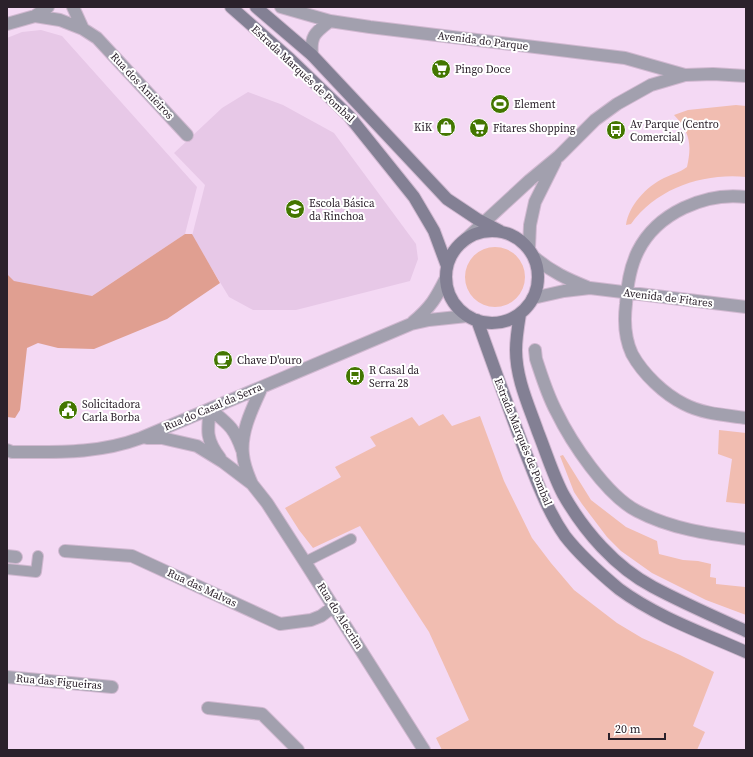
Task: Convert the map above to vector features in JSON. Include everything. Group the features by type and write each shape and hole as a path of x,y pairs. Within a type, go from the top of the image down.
{"street":[{"path":"7,24 35,16 48,7"},
{"name":"Rua dos Amieiros","path":"73,7 83,28"},
{"name":"Estrada Marquês de Pombal","path":"231,7 290,59 349,116 414,197 434,231 447,272"},
{"name":"Estrada Marquês de Pombal","path":"256,7 312,55 448,199 484,223 500,231"},
{"name":"Avenida do Parque","path":"281,7 330,21 625,58 685,75"},
{"name":"Rua dos Amieiros","path":"35,16 60,20 83,28 97,38 187,135"},
{"name":"Rua dos Amieiros","path":"35,16 97,38"},
{"path":"312,55 311,45 313,37 317,31 330,21"},
{"name":"Avenida do Parque","path":"466,239 558,156 595,120 617,104 651,86 685,75 713,74 746,76"},
{"name":"Avenida do Parque","path":"532,253 530,225 535,202 558,156"},
{"path":"746,197 722,197 704,200 673,213 646,238 638,251 630,272 626,292 625,315 628,342 632,353 640,368 664,391 683,404 699,410 719,415 746,418"},
{"path":"500,231 515,237 532,253 538,268 539,278 537,289 527,307 520,314 510,320 489,323 472,318 459,308 452,299 448,289 447,272 451,256 458,246 466,239 482,232 500,231"},
{"name":"Avenida de Fitares","path":"532,253 548,269 562,277 590,288"},
{"name":"Rua do Casal da Serra","path":"411,324 427,310 436,299 447,272"},
{"name":"Avenida de Fitares","path":"533,298 558,292 590,288 746,307"},
{"name":"Estrada Marquês de Pombal","path":"520,314 516,351 521,385 563,493 590,535 616,561 652,587 746,631"},
{"name":"Estrada Marquês de Pombal","path":"472,318 534,475 550,511 566,536 585,558 619,588 649,608 746,652"},
{"name":"Rua do Casal da Serra","path":"7,450 12,452 74,452 119,446 411,324 429,320 472,318"},
{"path":"535,350 536,359 556,411 574,443 601,480 618,498 637,511 663,522 697,532 746,539"},
{"name":"Rua do Alecrim","path":"243,453 243,439 249,418 262,387"},
{"name":"Rua do Alecrim","path":"210,409 230,426 238,437 252,484"},
{"name":"Rua do Alecrim","path":"210,409 208,437 212,448 223,462"},
{"name":"Rua do Alecrim","path":"141,438 162,438 197,446 223,462 252,484 267,503 424,750"},
{"name":"Rua das Malvas","path":"65,551 132,556 280,624 311,620 321,616 333,607"},
{"name":"Rua das Figueiras","path":"7,677 112,687"},
{"path":"208,708 262,714 298,750"}],"lane":[{"path":"305,562 352,539"},
{"path":"7,569 36,572 38,556"}],"shaded area":[{"path":"41,30 62,36 197,187 185,234 33,335 7,310 7,38 22,32"},
{"name":"Escola Básica da Rinchoa","path":"248,92 283,105 334,133 416,244 418,259 410,281 296,310 253,310 229,297 192,236 205,185 174,153 222,108"},
{"path":"736,105 746,106 746,177 730,176 698,181 667,192 642,211 631,224 626,225 631,210 639,197 657,182 687,167 689,159 688,139 683,127 674,115 688,110"},
{"path":"185,234 192,234 220,283 167,319 94,349 58,348 38,343 27,348 20,410 15,418 7,417 7,274 14,281 92,296"},
{"path":"489,247 501,247 512,252 520,260 525,271 523,289 512,302 501,307 489,307 478,302 470,294 465,283 465,271 470,260 478,252"},
{"path":"443,414 452,426 480,416 504,481 532,538 574,590 617,623 642,638 714,672 693,726 705,732 697,750 442,750 436,738 469,720 429,632 360,526 313,548 285,508 341,477 335,467 376,446 370,437 412,417 419,426"},
{"path":"719,430 746,433 746,504 726,502 732,459 718,454"},
{"path":"563,455 591,500 626,527 657,541 659,554 683,560 711,564 710,577 716,578 716,584 745,587 746,582 746,615 706,600 652,573 621,551 607,537 574,492 560,456"}],"place":[{"name":"Pingo Doce","path":"441,69"},
{"name":"Element","path":"500,104"},
{"name":"KiK","path":"446,127"},
{"name":"Fitares Shopping","path":"479,128"},
{"name":"Av Parque (Centro Comercial)","path":"616,130"},
{"name":"Escola Básica da Rinchoa","path":"295,209"},
{"name":"Chave D'ouro","path":"223,360"},
{"name":"R Casal da Serra 28","path":"355,376"},
{"name":"Solicitadora Carla Borba","path":"68,410"}]}
